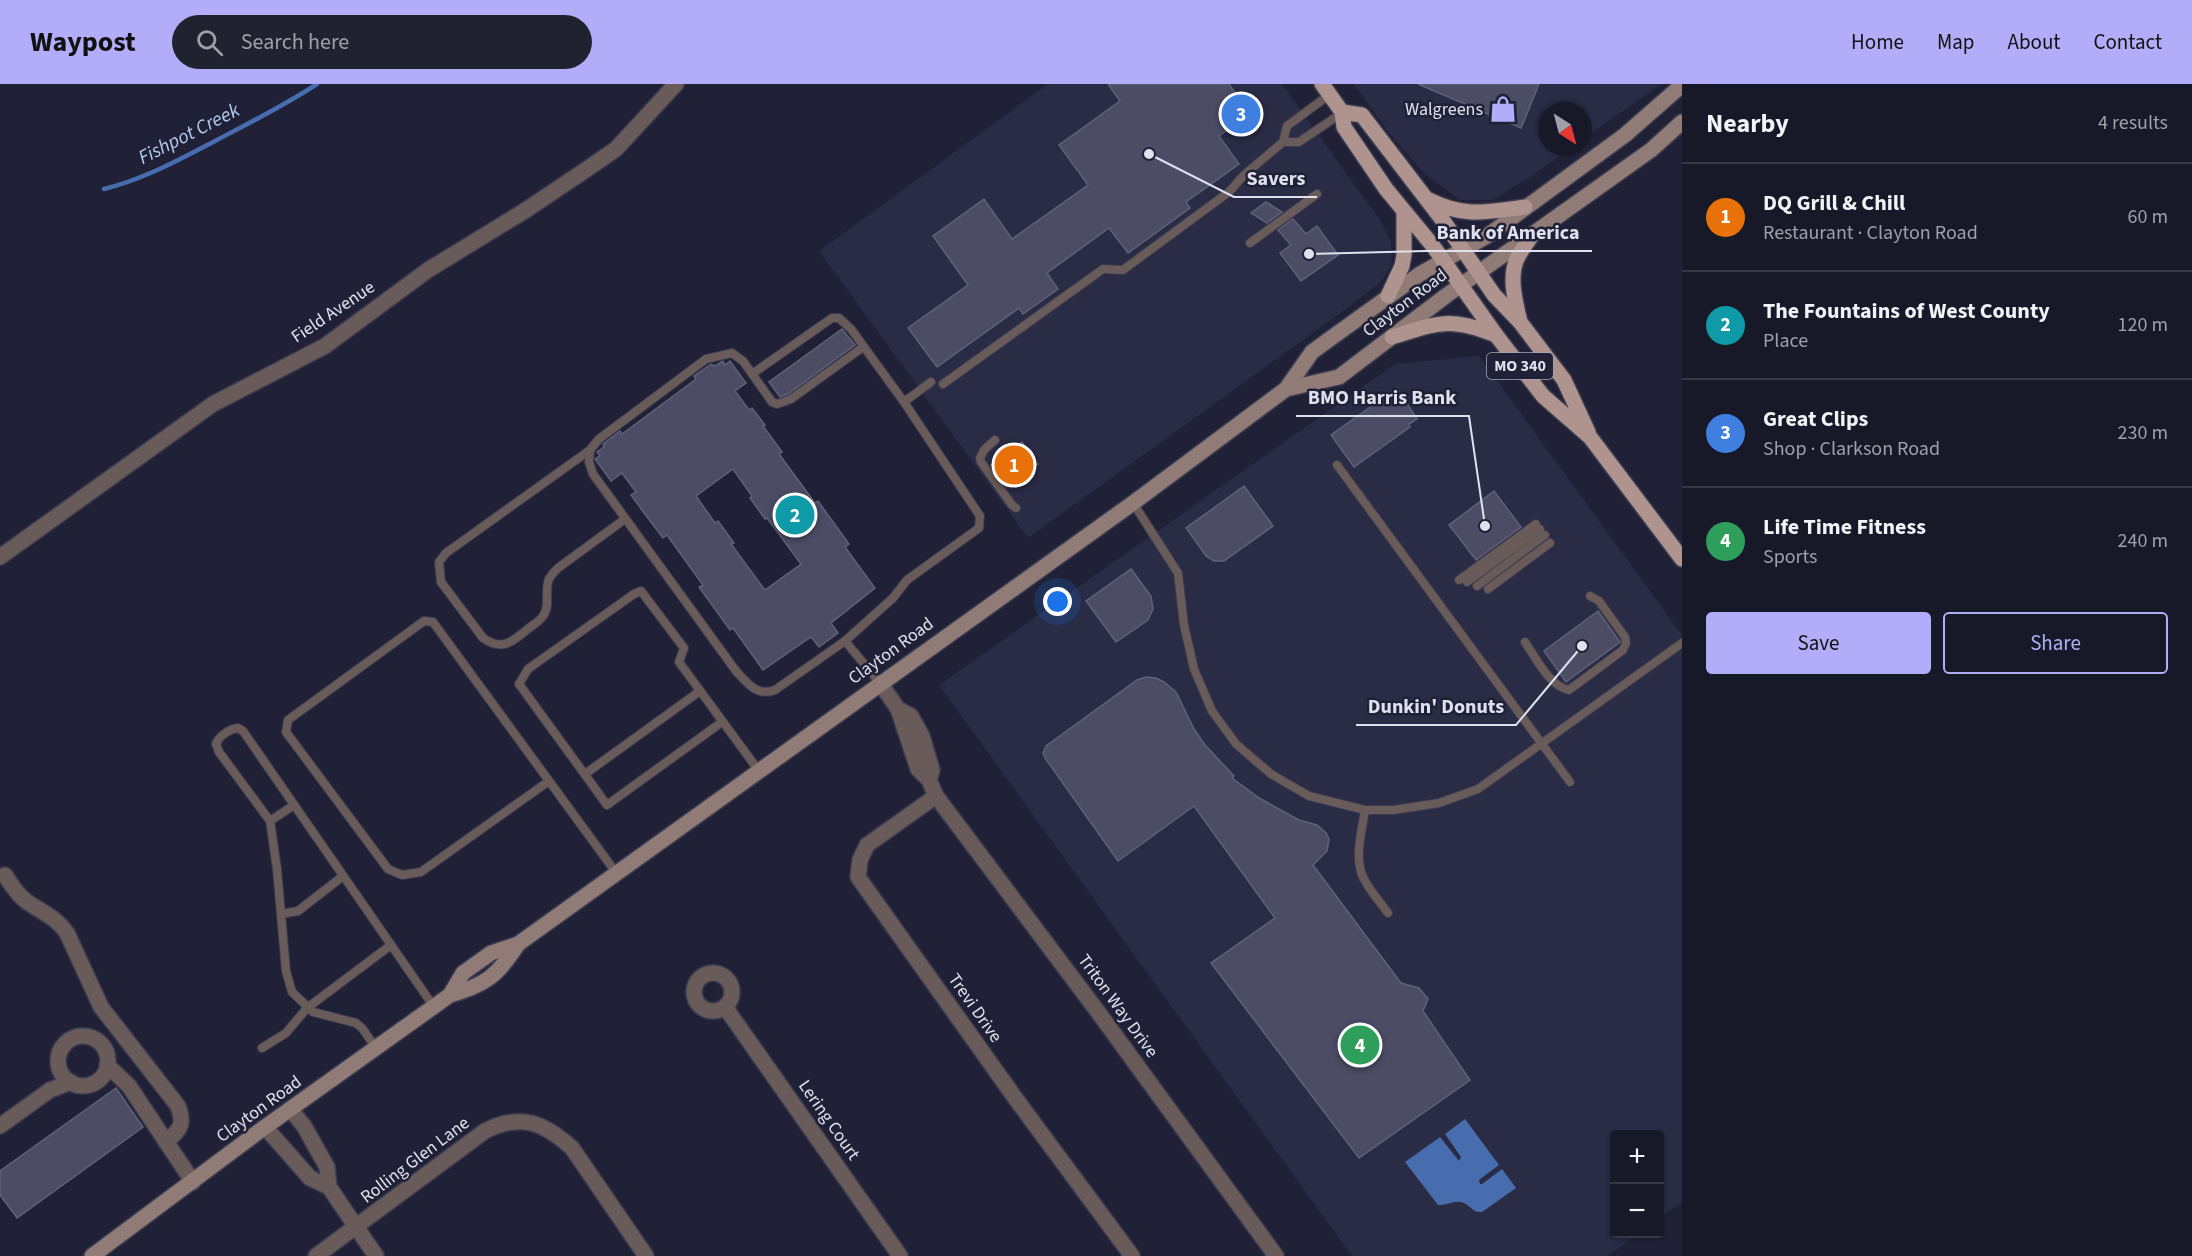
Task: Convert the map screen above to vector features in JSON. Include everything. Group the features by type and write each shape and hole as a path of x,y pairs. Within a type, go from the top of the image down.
{"main road":[{"name":"Clayton Road","path":"92,1256 265,1127 450,995 463,973 491,953 518,944 1132,503 1286,388 1312,352 1389,296 1487,236 1625,135 1681,85"},
{"name":"MO 340","path":"1325,89 1342,112 1344,127 1404,214 1443,261 1543,396 1590,437 1682,559"},
{"name":"MO 340","path":"1342,112 1362,115 1463,249 1494,295 1520,322 1564,381 1590,437"},
{"name":"Clayton Road","path":"1286,388 1339,377 1460,286 1651,150 1682,122"},
{"path":"1425,198 1459,212 1478,213 1525,207"},
{"path":"1389,296 1402,266 1404,214"},
{"path":"1520,322 1514,273 1516,261 1531,237"},
{"path":"1392,337 1443,322 1458,322 1496,335"}],"street":[{"name":"Field Avenue","path":"0,557 213,404 325,346 428,270 587,170 616,148 676,84"},
{"name":"Triton Way Drive","path":"880,683 898,709 911,716 922,736 932,770 929,780 936,796 1101,1016 1276,1256"},
{"name":"Trevi Drive","path":"936,796 867,845 860,860 858,877 1132,1256"},
{"path":"5,875 13,888 25,900 59,922 67,933 101,1007 178,1106 182,1119 180,1129 166,1142"},
{"name":"Lering Court","path":"725,1007 900,1256"},
{"path":"71,1083 60,1071 58,1063 62,1048 73,1038 88,1036 101,1044 105,1050 108,1065 129,1086 193,1182"},
{"path":"0,1126 50,1090 71,1083 86,1085 94,1083 105,1072 108,1065"},
{"path":"290,1109 304,1125 327,1167 329,1187"},
{"name":"Rolling Glen Lane","path":"316,1256 485,1131 502,1123 519,1120 531,1122 561,1138 572,1148 646,1256"},
{"path":"265,1127 310,1178 329,1187 376,1256"}],"lane":[{"path":"943,384 1103,269 1123,270 1229,192 1244,175 1283,142 1287,126 1325,89"},
{"path":"1283,142 1299,142 1342,112"},
{"path":"1250,243 1317,194"},
{"path":"590,450 589,462 593,474 736,671 754,690 768,693 775,690 845,641 893,598 908,580 979,528 980,516 904,402 839,318 832,318 752,374"},
{"path":"625,519 558,568 549,578 546,590 546,609 543,616 513,640 503,645 492,644 483,638 441,582 439,562 446,553 590,450 598,439 706,359 732,353 743,362 772,402 782,403 863,347"},
{"path":"904,402 931,382"},
{"path":"995,440 984,450 980,458 1012,505 1017,508"},
{"path":"1337,465 1570,782"},
{"path":"1132,503 1178,573 1184,625 1194,669 1212,711 1236,744 1271,774 1309,796 1365,810 1393,810 1439,803 1478,789 1682,643"},
{"path":"1463,581 1540,529 1477,586"},
{"path":"1488,589 1550,543"},
{"path":"722,722 607,805 519,684 528,669 641,591 684,648 679,662 759,771"},
{"path":"1525,642 1554,682 1561,689 1569,690 1623,650 1626,643 1625,637 1599,601 1590,596"},
{"path":"549,781 421,872 402,875 388,869 286,732 288,720 424,621 433,622 617,874"},
{"path":"845,641 880,683"},
{"path":"585,774 700,691"},
{"path":"376,1048 356,1023 310,1010 292,992 286,971 270,820 219,752 216,744 218,739 233,729 238,728 243,731 434,1006"},
{"path":"270,820 294,805"},
{"path":"1365,810 1361,832 1360,862 1363,877 1388,913"},
{"path":"281,914 298,911 343,876"},
{"path":"262,1048 286,1033 310,1010 391,945"}],"shaded area":[{"path":"1048,84 1282,84 1380,220 1391,242 1392,264 1381,282 1346,309 1028,538 819,251"},
{"path":"1354,84 1661,84 1592,133 1592,102 1538,102 1538,156 1560,156 1492,200 1460,200 1423,172 1389,133"},
{"path":"1479,356 1682,635 1682,1202 1664,1215 1664,1130 1610,1130 1610,1238 1632,1238 1607,1256 1352,1256 939,685 1395,364"}],"water":[{"path":"1465,1119 1499,1165 1479,1180 1480,1184 1502,1169 1516,1188 1482,1212 1474,1211 1461,1202 1438,1205 1405,1162 1440,1137 1459,1161 1461,1157 1445,1134"}],"building":[{"path":"1108,84 1229,84 1250,113 1219,136 1239,164 1186,202 1190,208 1128,253 1109,228 1047,273 1058,289 1023,314 1019,308 937,367 908,328 968,285 933,236 984,199 1012,239 1088,185 1059,145 1120,101"},
{"name":"Walgreens","path":"1418,84 1539,84 1521,128"},
{"path":"1266,202 1282,212 1267,223 1251,213"},
{"path":"1293,219 1306,234 1317,226 1338,255 1301,281 1280,253 1291,245 1278,230"},
{"path":"842,329 855,345 788,394 780,397 769,382"},
{"path":"723,361 725,365 730,361 746,383 735,391 749,410 752,408 765,425 763,426 782,452 779,454 815,503 818,501 849,544 845,547 875,588 831,623 838,633 819,647 811,637 763,670 733,628 730,630 699,587 703,585 667,535 663,538 631,495 636,492 622,473 611,481 595,459 600,456 597,452 604,447 603,444 620,431 622,434 696,379 694,376 711,364 715,366","holes":["733,469 752,496 750,498 765,519 767,518 801,564 765,590 731,544 734,543 718,521 715,523 696,496"]},
{"path":"1397,388 1417,419 1409,424 1410,427 1354,467 1331,435"},
{"path":"1022,442 1038,464 1006,487 991,465"},
{"path":"1244,486 1273,526 1224,561 1214,561 1206,556 1186,528"},
{"path":"1494,491 1521,527 1476,560 1449,525"},
{"path":"1131,569 1151,596 1153,609 1148,620 1116,642 1086,601"},
{"path":"1598,611 1620,642 1566,682 1544,651"},
{"path":"1146,677 1164,682 1176,692 1194,729 1205,745 1234,776 1232,778 1259,798 1299,820 1317,825 1326,833 1329,839 1327,851 1313,865 1401,983 1419,988 1428,999 1423,1011 1470,1080 1359,1158 1211,963 1275,918 1194,806 1118,861 1045,758 1043,753 1046,746 1137,680"},
{"path":"116,1088 143,1127 17,1218 0,1195 0,1171"}],"waterway":[{"name":"Fishpot Creek","path":"104,189 134,180 176,161 268,113 317,84"}],"place":[{"name":"Walgreens","path":"1503,109"},
{"name":"Great Clips","path":"1241,114"},
{"name":"Savers","path":"1149,154"},
{"name":"Bank of America","path":"1309,254"},
{"name":"DQ Grill & Chill","path":"1014,465"},
{"name":"The Fountains of West County","path":"795,515"},
{"name":"BMO Harris Bank","path":"1485,526"},
{"name":"Dunkin' Donuts","path":"1582,646"},
{"name":"Life Time Fitness","path":"1360,1045"}]}
